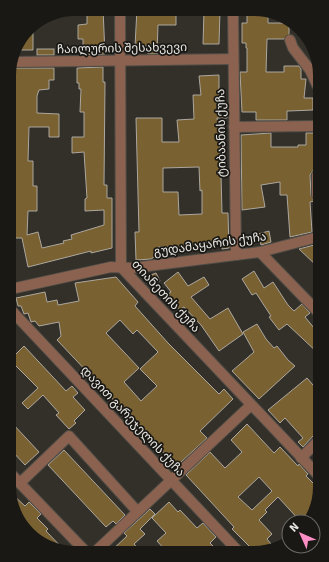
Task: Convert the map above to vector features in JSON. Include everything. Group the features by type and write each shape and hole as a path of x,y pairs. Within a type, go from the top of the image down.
{"street":[{"name":"თიანეთის ქუჩა","path":"120,16 121,267 313,470"},
{"name":"ტიბაანის ქუჩა","path":"233,16 236,255"},
{"path":"290,40 293,48 310,70 313,76"},
{"name":"ჩაილურის შესახვევი","path":"18,62 233,59"},
{"path":"234,127 313,126"},
{"name":"გუდამაყარის ქუჩა","path":"16,288 111,266 132,268 260,252 313,238"},
{"path":"260,252 313,307"},
{"name":"დავით გარეჯელის ქუჩა","path":"16,315 233,546"},
{"path":"100,546 170,479 251,405"},
{"path":"20,483 69,436 137,511"},
{"path":"301,458 313,446"},
{"path":"16,479 80,546"}],"building":[{"path":"87,16 103,16 105,54 83,55 83,39 78,39 78,25 87,24"},
{"path":"137,16 176,16 176,25 158,25 157,54 148,54 149,46 135,46"},
{"path":"204,16 220,16 219,44 203,44"},
{"path":"247,16 254,16 268,18 268,23 281,23 289,27 289,34 284,39 267,39 266,72 284,72 284,66 299,66 301,69 301,79 306,79 304,98 313,98 313,110 287,111 287,120 256,120 256,112 242,112 240,72 247,72 247,48 246,43 242,43 242,23 247,23"},
{"path":"33,34 33,50 22,50"},
{"path":"37,49 54,49 54,55 37,55"},
{"path":"103,67 103,82 105,82 104,185 107,185 107,198 112,198 112,248 91,253 91,251 28,267 22,238 16,238 17,68 54,68 54,80 49,80 49,89 39,90 37,96 37,113 59,114 59,137 49,137 49,127 29,127 28,161 33,161 33,186 37,186 37,211 28,211 27,235 38,232 42,248 64,243 63,241 72,239 71,235 104,225 104,210 85,211 85,199 87,198 84,152 72,153 72,137 84,137 84,112 80,112 81,89 79,89 79,83 77,83 77,68"},
{"path":"219,75 219,108 227,108 227,118 217,118 220,137 222,213 228,213 229,248 222,249 221,241 181,247 159,247 159,254 151,259 136,260 135,232 139,232 136,118 162,118 162,142 179,142 177,120 194,119 193,95 201,95 199,76","holes":["199,167 200,191 202,190 202,214 179,215 178,192 163,192 163,168"]},
{"path":"271,133 271,147 298,147 298,145 306,145 306,133 313,133 313,170 310,175 311,195 313,199 313,201 310,202 312,232 290,237 287,195 280,195 280,182 261,185 265,207 242,210 241,135"},
{"path":"269,231 271,242 261,245 258,234"},
{"path":"313,245 313,262 299,249"},
{"path":"254,271 264,288 273,282 288,305 294,311 302,304 310,313 305,317 313,327 313,348 287,324 279,330 269,317 271,316 256,293 252,295 242,279"},
{"path":"178,272 188,286 204,277 209,285 191,297 210,319 228,308 243,334 219,351 201,325 184,307 179,310 168,294 171,292 164,283"},
{"path":"156,273 160,281 149,285 148,276"},
{"path":"116,277 138,302 135,306 168,343 219,394 224,389 233,399 200,431 207,438 180,463 178,461 174,464 57,340 61,336 59,322 39,326 35,321 31,322 28,313 24,314 21,306 18,306 16,298 45,292 47,302 57,300 58,305 79,301 75,283","holes":["120,320 133,334 137,330 158,352 140,369 157,386 141,401 124,382 139,368 106,333"]},
{"path":"257,324 266,339 274,348 277,346 295,366 259,399 232,371 254,352 243,332"},
{"path":"24,346 66,391 72,386 78,393 73,397 85,410 74,421 76,423 69,429 56,415 59,413 43,395 28,409 22,403 38,388 16,366 16,354"},
{"path":"307,378 313,385 313,436 303,447 298,442 303,438 285,418 280,423 268,410"},
{"path":"247,424 274,453 280,447 308,474 306,476 313,483 313,490 307,513 294,514 278,497 265,510 267,512 259,520 272,534 267,539 270,543 249,546 232,529 234,527 186,475 210,452 225,468 242,452 231,440","holes":["259,477 272,491 252,510 238,497"]},
{"path":"16,427 39,452 25,465 16,455"},
{"path":"64,450 125,515 116,524 113,521 106,527 48,465"},
{"path":"17,499 25,506 29,502 41,514 37,518 48,529 46,531 57,543 46,538 33,529 24,516"},
{"path":"169,502 178,512 180,510 197,528 203,523 216,537 210,543 213,546 162,546 157,541 166,533 152,518"},
{"path":"150,509 155,514 140,529 145,534 134,544 136,546 116,546 127,536 124,533"}]}
